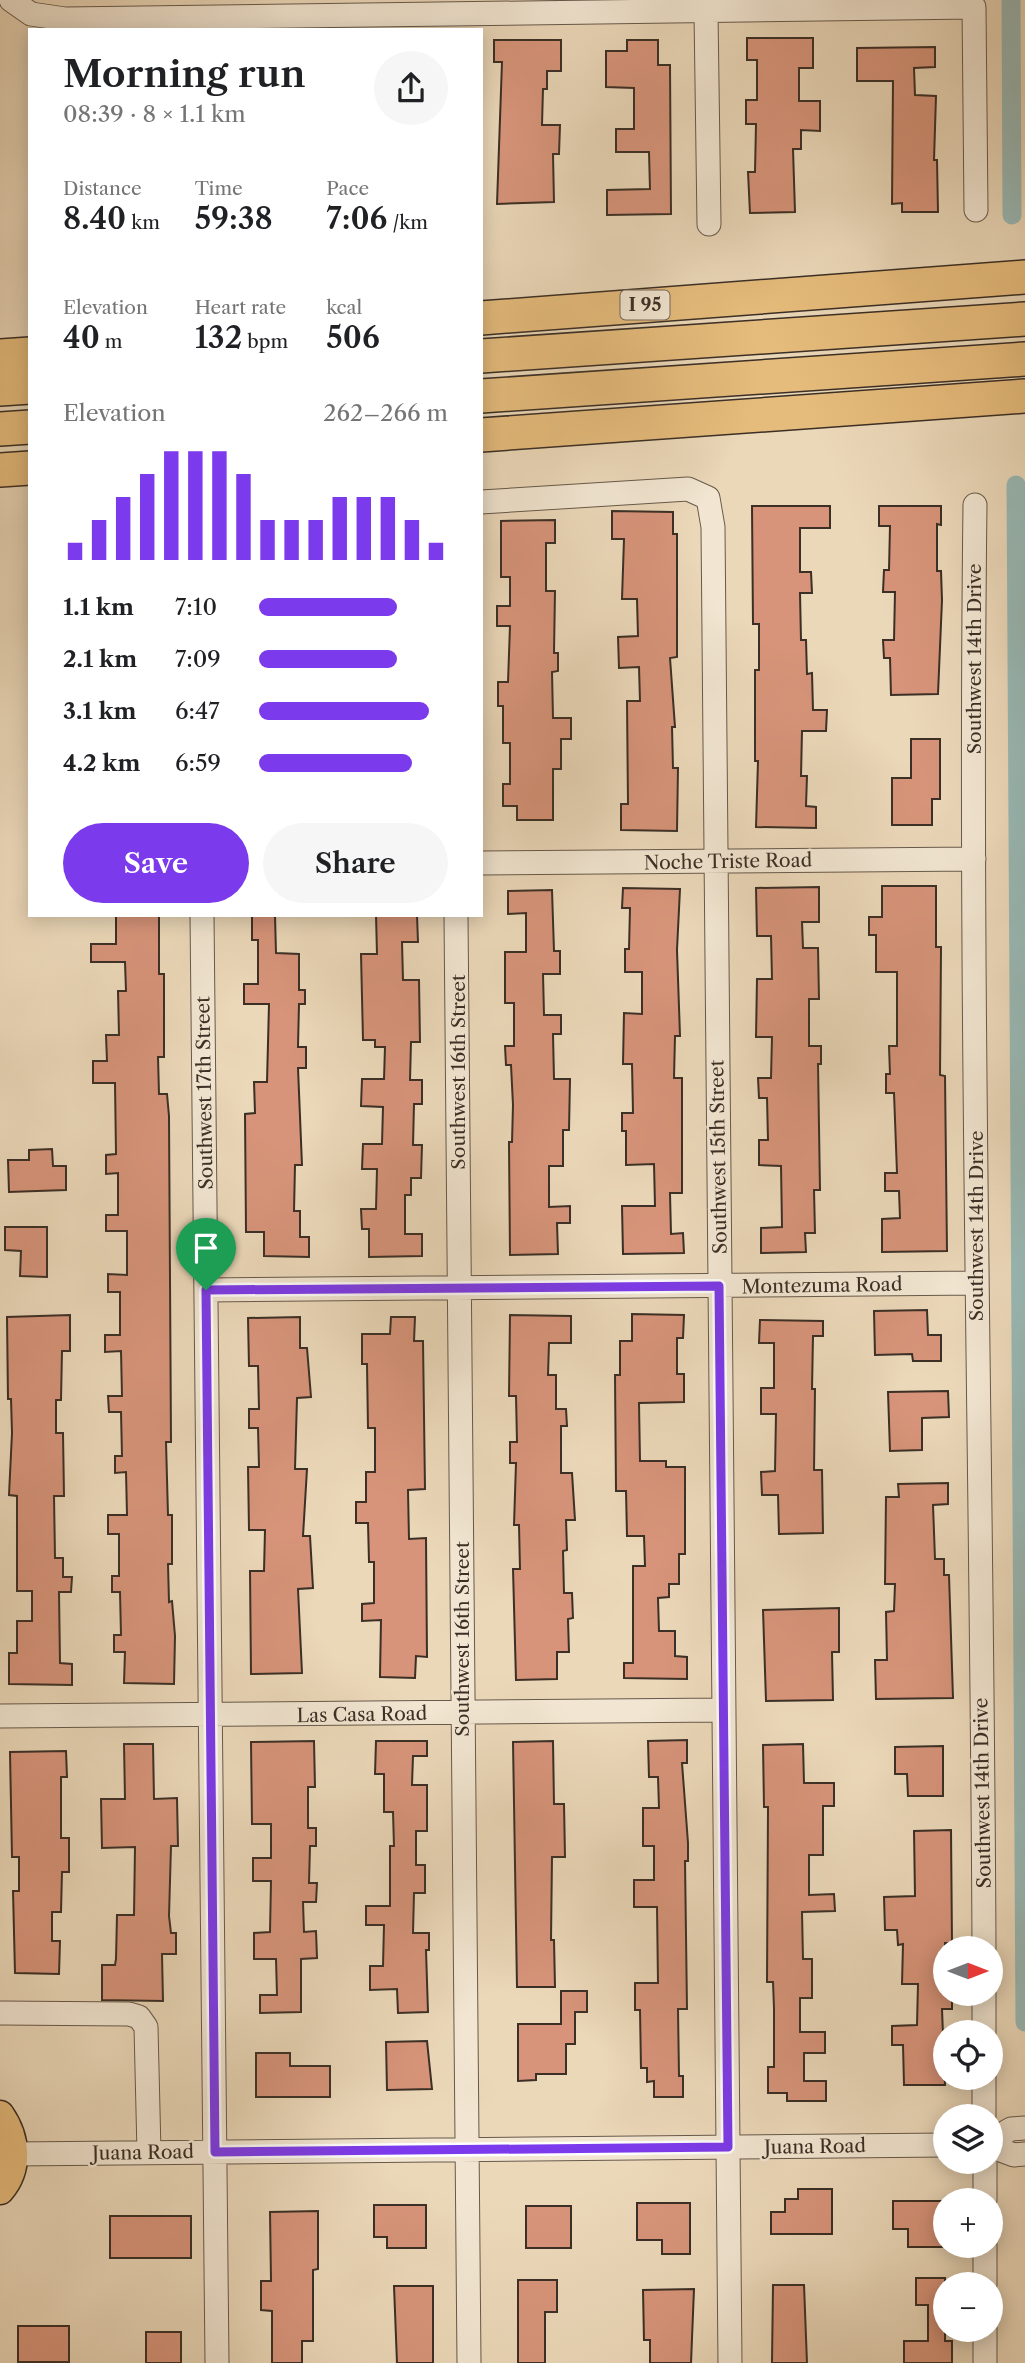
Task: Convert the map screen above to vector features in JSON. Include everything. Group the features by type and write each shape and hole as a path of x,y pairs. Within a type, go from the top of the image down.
{"highway":[{"name":"I 95","path":"483,318 1025,277"},
{"path":"483,356 1025,318"},
{"path":"0,356 28,354"},
{"path":"483,396 1025,359"},
{"path":"0,389 28,387"},
{"path":"483,435 1025,396"},
{"path":"0,429 28,427"},
{"path":"0,470 28,468"}],"main road":[{"path":"0,2115 8,2127 14,2154 11,2170 0,2190"}],"street":[{"path":"11,0 31,14 65,19 193,23 449,22 706,12 974,7 976,211"},
{"path":"706,12 709,224"},
{"name":"Southwest 15th Street","path":"483,502 688,489 708,498 713,527 730,2363"},
{"name":"Southwest 14th Drive","path":"975,505 976,1283 984,1936"},
{"name":"Noche Triste Road","path":"483,863 974,859"},
{"name":"Southwest 17th Street","path":"202,917 217,2363"},
{"name":"Southwest 16th Street","path":"456,917 468,2363"},
{"name":"Montezuma Road","path":"206,1290 976,1283"},
{"name":"Las Casa Road","path":"0,1716 723,1710"},
{"path":"0,2013 129,2014 139,2017 146,2027 149,2152"},
{"path":"1003,2134 1011,2129 1025,2128"},
{"name":"Juana Road","path":"14,2154 933,2145"},
{"path":"1003,2150 1025,2154"},
{"path":"985,2342 985,2363"}],"building":[{"path":"747,38 813,38 813,68 799,68 799,101 820,101 820,131 801,130 801,149 793,149 795,212 750,213 748,172 755,172 756,124 746,124 746,100 757,100 757,60 747,60"},
{"path":"494,40 561,40 561,71 547,71 547,89 543,89 542,125 560,125 559,154 553,154 554,202 497,204 502,62 494,62"},
{"path":"627,40 658,40 658,65 670,65 671,214 607,215 607,190 650,189 649,152 616,152 616,129 634,129 634,88 606,87 606,51 627,51"},
{"path":"935,47 935,67 914,68 915,95 936,96 934,160 937,160 938,212 902,212 902,203 892,204 893,81 857,81 857,48"},
{"path":"752,506 830,506 830,528 800,528 800,572 811,572 812,593 800,593 801,640 806,640 807,674 812,673 813,710 827,710 826,731 802,731 801,776 807,776 806,806 816,807 816,828 756,827 758,761 755,761 755,670 759,670 759,624 753,624"},
{"path":"879,506 941,506 941,525 937,524 937,571 941,571 942,600 938,694 891,695 890,658 884,658 883,640 894,640 895,592 883,592 884,570 889,570 890,526 879,526"},
{"path":"612,511 673,512 673,534 677,534 677,657 670,658 675,727 672,727 673,768 678,768 677,831 621,830 621,804 628,804 627,701 640,701 639,667 619,668 618,637 638,636 637,599 622,599 624,539 612,539"},
{"path":"555,520 555,543 546,543 546,591 555,591 554,653 558,653 558,671 552,672 553,718 571,718 571,739 561,739 561,769 553,769 553,820 517,820 517,806 503,806 503,784 510,784 510,743 503,743 503,706 498,706 498,682 508,682 510,626 497,626 497,606 510,606 510,577 501,577 501,521"},
{"path":"911,739 940,739 940,799 932,799 932,825 892,825 892,778 911,778"},
{"path":"882,886 936,886 936,947 941,947 940,1075 945,1076 947,1251 882,1252 882,1219 900,1218 899,1191 885,1191 885,1173 897,1173 894,1093 886,1093 886,1074 890,1074 889,1046 897,1046 897,972 876,972 876,935 869,935 869,917 882,917"},
{"path":"819,887 819,922 802,922 803,948 818,948 819,999 809,999 809,1046 821,1046 821,1064 818,1064 820,1190 814,1190 815,1233 805,1233 806,1252 761,1253 761,1228 782,1227 781,1166 759,1165 759,1140 768,1140 767,1098 759,1098 758,1078 771,1078 772,1037 756,1037 757,979 772,979 771,936 757,936 756,888"},
{"path":"623,888 680,889 677,950 680,1036 675,1036 674,1078 682,1078 682,1193 670,1193 671,1234 683,1233 684,1253 623,1254 622,1206 655,1206 654,1164 626,1165 626,1131 622,1131 622,1113 633,1113 632,1064 623,1064 624,1013 642,1014 642,972 625,972 625,949 629,949 630,908 622,908"},
{"path":"552,890 554,951 560,951 560,974 543,974 544,1015 561,1015 561,1034 553,1034 554,1079 570,1079 569,1130 563,1130 563,1166 549,1166 549,1207 570,1206 570,1223 557,1223 558,1254 510,1255 509,1142 512,1142 513,1105 511,1065 506,1065 505,1046 514,1046 514,1003 505,1003 505,952 526,952 526,913 508,914 508,891"},
{"path":"116,917 159,917 159,974 164,974 164,1057 158,1057 159,1094 167,1094 169,1116 171,1442 166,1442 168,1515 172,1515 172,1564 168,1564 169,1602 172,1601 175,1636 174,1684 124,1683 125,1652 114,1652 114,1635 121,1635 120,1592 112,1592 112,1576 119,1576 119,1534 108,1534 108,1515 127,1515 126,1472 115,1473 115,1456 122,1456 121,1412 109,1412 108,1396 122,1396 121,1351 105,1352 105,1335 120,1335 120,1292 108,1292 108,1274 127,1275 127,1231 106,1231 106,1215 118,1215 118,1173 106,1174 106,1155 116,1154 115,1083 93,1083 93,1061 107,1061 106,1035 119,1035 118,991 126,991 125,962 91,962 91,944 116,944"},
{"path":"252,917 275,917 276,953 299,954 299,990 305,990 305,1004 299,1004 298,1047 306,1047 306,1068 298,1068 302,1165 295,1165 294,1211 300,1211 300,1237 309,1237 309,1257 264,1256 264,1232 246,1232 245,1114 255,1113 254,1082 267,1082 269,1004 244,1004 244,984 258,984 258,940 252,940"},
{"path":"376,917 417,917 418,942 402,942 403,980 419,980 420,1042 411,1042 410,1080 422,1080 422,1104 414,1104 413,1145 422,1145 421,1178 411,1178 411,1195 405,1195 405,1234 422,1234 422,1256 369,1257 369,1229 362,1229 361,1209 376,1209 377,1169 362,1169 363,1144 382,1144 383,1107 361,1106 362,1079 384,1079 385,1047 375,1047 375,1040 363,1040 361,954 377,954"},
{"path":"52,1149 53,1166 66,1166 66,1190 9,1192 8,1160 29,1160 29,1150"},
{"path":"5,1227 47,1227 47,1277 20,1276 21,1251 5,1250"},
{"path":"927,1310 928,1335 941,1335 941,1361 913,1361 912,1354 875,1355 874,1311"},
{"path":"632,1314 684,1315 683,1338 677,1338 677,1374 684,1374 684,1402 639,1403 640,1461 666,1461 666,1467 685,1467 685,1554 679,1554 679,1584 669,1584 669,1597 658,1598 659,1631 675,1631 675,1656 687,1657 687,1679 624,1678 624,1663 633,1663 633,1566 645,1566 644,1536 627,1536 626,1491 616,1491 615,1375 620,1375 620,1341 632,1341"},
{"path":"70,1315 70,1351 62,1351 61,1400 56,1400 56,1433 63,1433 64,1496 54,1496 55,1558 63,1558 63,1577 72,1577 71,1592 59,1592 60,1663 72,1664 72,1685 9,1684 9,1653 17,1653 17,1621 32,1621 32,1591 17,1591 17,1496 9,1495 12,1433 11,1399 8,1399 7,1317"},
{"path":"510,1315 571,1316 571,1343 549,1343 548,1375 556,1375 556,1409 566,1409 567,1426 561,1426 561,1473 572,1473 575,1520 566,1520 567,1550 563,1551 564,1593 572,1593 573,1618 568,1619 569,1652 557,1652 557,1679 516,1680 513,1569 520,1569 519,1525 514,1525 516,1463 510,1463 510,1442 517,1442 516,1396 509,1396"},
{"path":"300,1317 300,1348 307,1348 311,1397 297,1398 295,1469 307,1469 303,1536 310,1536 313,1588 298,1589 302,1673 251,1674 250,1571 264,1571 265,1530 249,1530 248,1467 259,1467 258,1428 249,1428 249,1409 259,1409 258,1366 249,1366 248,1318"},
{"path":"391,1317 415,1317 414,1341 423,1341 425,1489 408,1490 409,1539 426,1538 427,1657 416,1656 415,1678 380,1677 381,1620 362,1621 362,1604 374,1603 374,1562 369,1562 368,1523 356,1523 356,1502 366,1502 366,1472 375,1472 375,1428 368,1428 367,1364 362,1364 362,1334 390,1334"},
{"path":"760,1320 823,1321 823,1336 813,1336 812,1389 815,1389 814,1470 822,1470 823,1533 779,1534 778,1495 762,1495 761,1472 775,1471 776,1414 761,1414 761,1388 774,1388 774,1343 759,1343"},
{"path":"948,1391 949,1417 922,1418 922,1450 890,1451 888,1392"},
{"path":"948,1483 948,1504 933,1505 935,1559 944,1559 944,1575 949,1575 953,1698 876,1699 875,1660 887,1660 886,1612 894,1611 895,1584 885,1584 886,1497 899,1497 898,1484"},
{"path":"839,1608 839,1652 832,1652 833,1700 766,1701 763,1610"},
{"path":"687,1740 687,1763 682,1763 688,1843 688,1861 685,1861 687,2009 678,2009 679,2076 683,2076 683,2097 654,2097 654,2081 647,2082 647,2068 641,2068 640,2010 635,2010 635,1983 658,1983 657,1907 634,1907 634,1880 654,1880 654,1846 643,1846 643,1808 659,1808 658,1777 649,1777 648,1741"},
{"path":"314,1741 315,1787 308,1787 308,1828 316,1828 316,1846 310,1846 309,1883 317,1883 316,1902 303,1902 304,1932 316,1931 317,1958 301,1959 301,2012 260,2013 260,1995 277,1995 276,1959 254,1959 254,1933 270,1932 271,1881 253,1881 253,1858 271,1858 271,1824 252,1824 251,1742"},
{"path":"376,1741 427,1741 427,1756 413,1756 412,1785 427,1785 427,1831 416,1831 416,1865 425,1865 425,1893 414,1893 413,1933 429,1933 429,1950 426,1950 428,2012 398,2013 397,1989 370,1990 370,1966 383,1966 384,1925 366,1925 366,1906 390,1906 390,1846 394,1846 393,1812 384,1812 384,1774 375,1774"},
{"path":"553,1741 554,1804 564,1804 565,1857 552,1857 551,1940 554,1940 555,1987 517,1987 513,1742"},
{"path":"124,1744 153,1744 154,1799 177,1798 178,1846 171,1846 169,1916 171,1933 176,1933 176,1954 162,1954 163,2001 102,2000 102,1965 115,1965 117,1915 134,1915 135,1847 102,1848 101,1799 125,1799"},
{"path":"803,1744 804,1783 834,1783 834,1806 823,1806 823,1855 809,1855 809,1895 834,1894 835,1911 802,1912 803,1959 812,1959 812,1998 800,1998 800,2032 825,2032 825,2053 804,2053 804,2081 826,2081 826,2101 787,2101 787,2093 768,2093 768,2067 774,2067 774,2008 773,1982 767,1982 768,1807 764,1807 763,1745"},
{"path":"943,1746 943,1796 908,1796 907,1774 895,1774 895,1747"},
{"path":"66,1751 67,1777 61,1777 61,1838 69,1838 69,1872 62,1872 61,1912 52,1912 52,1941 60,1941 59,1974 15,1973 13,1891 19,1891 19,1857 12,1857 10,1752"},
{"path":"951,1830 952,1936 933,1936 933,2006 952,2006 952,2009 942,2009 942,2020 933,2020 933,2085 904,2085 903,2045 892,2045 892,2026 917,2025 918,1984 902,1984 903,1944 898,1945 897,1930 885,1930 884,1897 915,1896 914,1831"},
{"path":"561,1991 587,1991 587,2012 575,2012 575,2044 566,2044 566,2074 536,2074 536,2080 518,2081 518,2024 561,2024"},
{"path":"427,2041 432,2089 387,2090 386,2042"},
{"path":"256,2053 290,2053 290,2066 330,2066 330,2097 256,2097"},
{"path":"798,2189 832,2189 832,2234 771,2234 771,2212 785,2212 785,2199 798,2199"},
{"path":"893,2201 933,2201 933,2247 908,2247 908,2229 893,2229"},
{"path":"637,2203 690,2203 690,2254 662,2254 662,2240 637,2240"},
{"path":"374,2205 426,2205 426,2248 387,2248 387,2237 374,2237"},
{"path":"526,2206 571,2206 571,2248 526,2248"},
{"path":"318,2211 318,2269 313,2270 313,2341 302,2341 302,2363 272,2363 272,2311 261,2310 261,2281 271,2281 270,2212"},
{"path":"110,2216 191,2216 191,2258 110,2258"},
{"path":"916,2278 933,2278 933,2342 952,2342 952,2363 904,2363 904,2341 928,2341 928,2305 916,2305"},
{"path":"518,2280 557,2280 557,2312 545,2312 545,2363 518,2363"},
{"path":"773,2285 804,2285 807,2363 772,2363"},
{"path":"394,2286 433,2286 433,2363 397,2363"},
{"path":"694,2289 691,2363 650,2363 650,2340 644,2340 643,2290"},
{"path":"18,2326 69,2326 69,2362 18,2362"},
{"path":"146,2332 181,2332 181,2363 146,2363"}],"waterway":[{"path":"1011,0 1012,215"},
{"path":"1016,485 1025,2022"}],"route":[{"path":"719,1286 728,2147 215,2152 206,1290 719,1286"}]}
